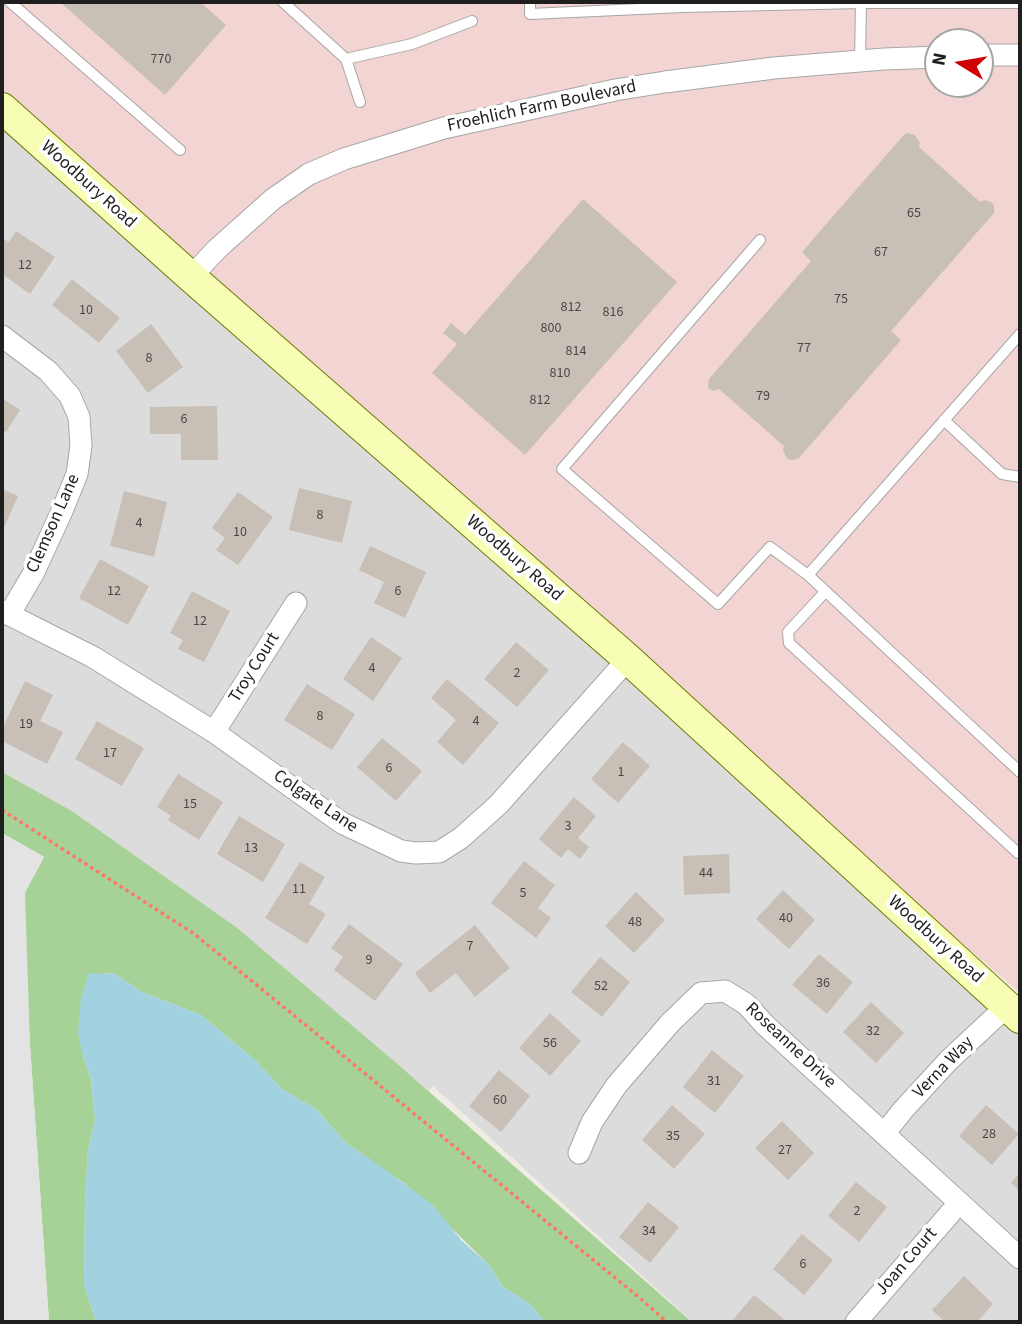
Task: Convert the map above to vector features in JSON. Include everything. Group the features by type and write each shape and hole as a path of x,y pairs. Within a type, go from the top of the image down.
{"main road":[{"name":"Woodbury Road","path":"2,108 628,659 1013,1008"}],"street":[{"path":"994,55 1020,55"},
{"name":"Froehlich Farm Boulevard","path":"191,277 217,249 273,199 309,174 344,159 444,128 615,90 665,82 775,68 924,58"},
{"name":"Clemson Lane","path":"2,336 48,371 70,396 79,417 81,446 77,474 62,511 33,574 6,613"},
{"name":"Troy Court","path":"214,732 296,603"},
{"name":"Colgate Lane","path":"6,613 93,657 214,732 342,823 401,851 416,853 439,852 461,838 498,805 628,659"},
{"name":"Roseanne Drive","path":"579,1153 592,1122 616,1086 670,1023 701,993 725,991 746,1003 765,1025 1020,1258"},
{"name":"Verna Way","path":"884,1134 949,1060 1013,1008"},
{"name":"Joan Court","path":"856,1322 958,1203"}],"lane":[{"path":"10,2 180,149"},
{"path":"283,2 346,60 360,102"},
{"path":"530,2 530,14 861,2 1020,3"},
{"path":"860,61 861,2"},
{"path":"346,60 412,44 472,21"},
{"path":"760,240 562,469 718,604 771,547 808,575 1020,772"},
{"path":"808,575 1020,334"},
{"path":"944,420 1002,474 1020,477"},
{"path":"825,592 789,632 789,643 1020,853"}],"path":[{"path":"2,810 193,933 667,1322"}],"shaded area":[{"path":"2,2 1020,2 1020,993 722,737 2,100"},
{"path":"2,101 1020,1002 1020,1322 693,1322 433,1086 428,1091 236,927 72,811 2,772"},
{"path":"2,833 44,857 25,893 30,1045 49,1322 2,1322"}],"green space":[{"path":"2,772 72,811 236,927 394,1061 692,1322 545,1322 529,1303 503,1287 489,1265 419,1196 346,1143 317,1110 282,1089 255,1060 201,1015 142,992 114,973 103,974 83,1056 91,1080 95,1120 88,1151 84,1285 96,1322 49,1322 22,897 44,857 2,833"}],"water":[{"path":"89,973 114,973 142,992 201,1015 255,1060 282,1089 317,1110 346,1143 433,1205 461,1240 489,1265 503,1287 529,1303 545,1322 96,1322 84,1285 88,1151 95,1120 91,1080 78,1033 81,999"}],"building":[{"path":"60,2 200,2 226,25 165,95"},
{"path":"907,133 915,135 920,143 919,147 980,202 991,202 994,205 994,213 891,331 901,340 799,458 787,459 784,446 719,389 714,391 708,388 709,379 811,261 802,252"},
{"path":"583,199 677,282 525,455 432,373 457,344 443,333 451,323 465,335"},
{"path":"16,231 55,257 30,294 2,274 2,238 9,242"},
{"path":"72,279 120,318 99,343 52,305"},
{"path":"151,324 183,367 148,393 116,351"},
{"path":"2,398 20,410 6,432 2,430"},
{"path":"217,406 218,460 181,460 181,434 150,434 150,407"},
{"path":"299,488 352,501 342,543 289,530"},
{"path":"2,489 18,496 2,532"},
{"path":"124,491 167,502 154,557 110,546"},
{"path":"238,492 273,517 238,565 216,550 225,538 212,528"},
{"path":"370,546 426,572 405,618 374,603 384,582 359,570"},
{"path":"100,559 149,586 128,625 79,598"},
{"path":"192,591 230,611 204,662 178,649 183,640 170,633"},
{"path":"371,637 402,658 373,701 343,679"},
{"path":"516,642 549,670 517,707 484,679"},
{"path":"447,679 499,723 463,765 437,742 456,720 431,698"},
{"path":"25,681 53,695 40,721 63,732 47,764 2,741 2,729"},
{"path":"307,684 355,714 332,750 284,720"},
{"path":"97,721 144,748 122,786 75,759"},
{"path":"382,738 422,771 396,801 357,767"},
{"path":"623,742 650,766 618,803 591,779"},
{"path":"178,774 223,802 199,840 168,820 171,816 157,807"},
{"path":"574,797 596,816 578,838 589,847 580,859 568,849 561,858 539,839"},
{"path":"239,816 285,844 263,882 217,854"},
{"path":"729,854 730,893 684,895 683,856"},
{"path":"524,861 555,885 538,908 551,918 536,938 491,903"},
{"path":"300,862 325,877 309,904 326,914 307,944 265,918"},
{"path":"783,890 815,920 789,949 756,919"},
{"path":"636,892 665,920 634,953 605,926"},
{"path":"349,924 403,964 375,1001 334,970 343,957 331,948"},
{"path":"475,925 510,968 475,997 456,973 430,993 415,973"},
{"path":"819,954 853,982 827,1014 792,985"},
{"path":"600,957 630,982 602,1017 571,992"},
{"path":"871,1002 904,1033 876,1063 843,1032"},
{"path":"550,1013 581,1041 550,1076 519,1048"},
{"path":"712,1050 744,1076 715,1113 683,1087"},
{"path":"499,1070 530,1096 501,1132 469,1106"},
{"path":"672,1105 705,1134 674,1169 642,1140"},
{"path":"986,1105 1019,1134 992,1165 959,1136"},
{"path":"782,1121 814,1153 788,1180 755,1148"},
{"path":"1020,1172 1020,1191 1011,1183"},
{"path":"856,1182 887,1207 859,1242 828,1216"},
{"path":"648,1202 679,1227 650,1263 619,1237"},
{"path":"802,1234 833,1260 804,1295 773,1269"},
{"path":"964,1276 993,1304 977,1322 945,1322 932,1310"},
{"path":"754,1295 784,1319 781,1322 731,1322"}]}
